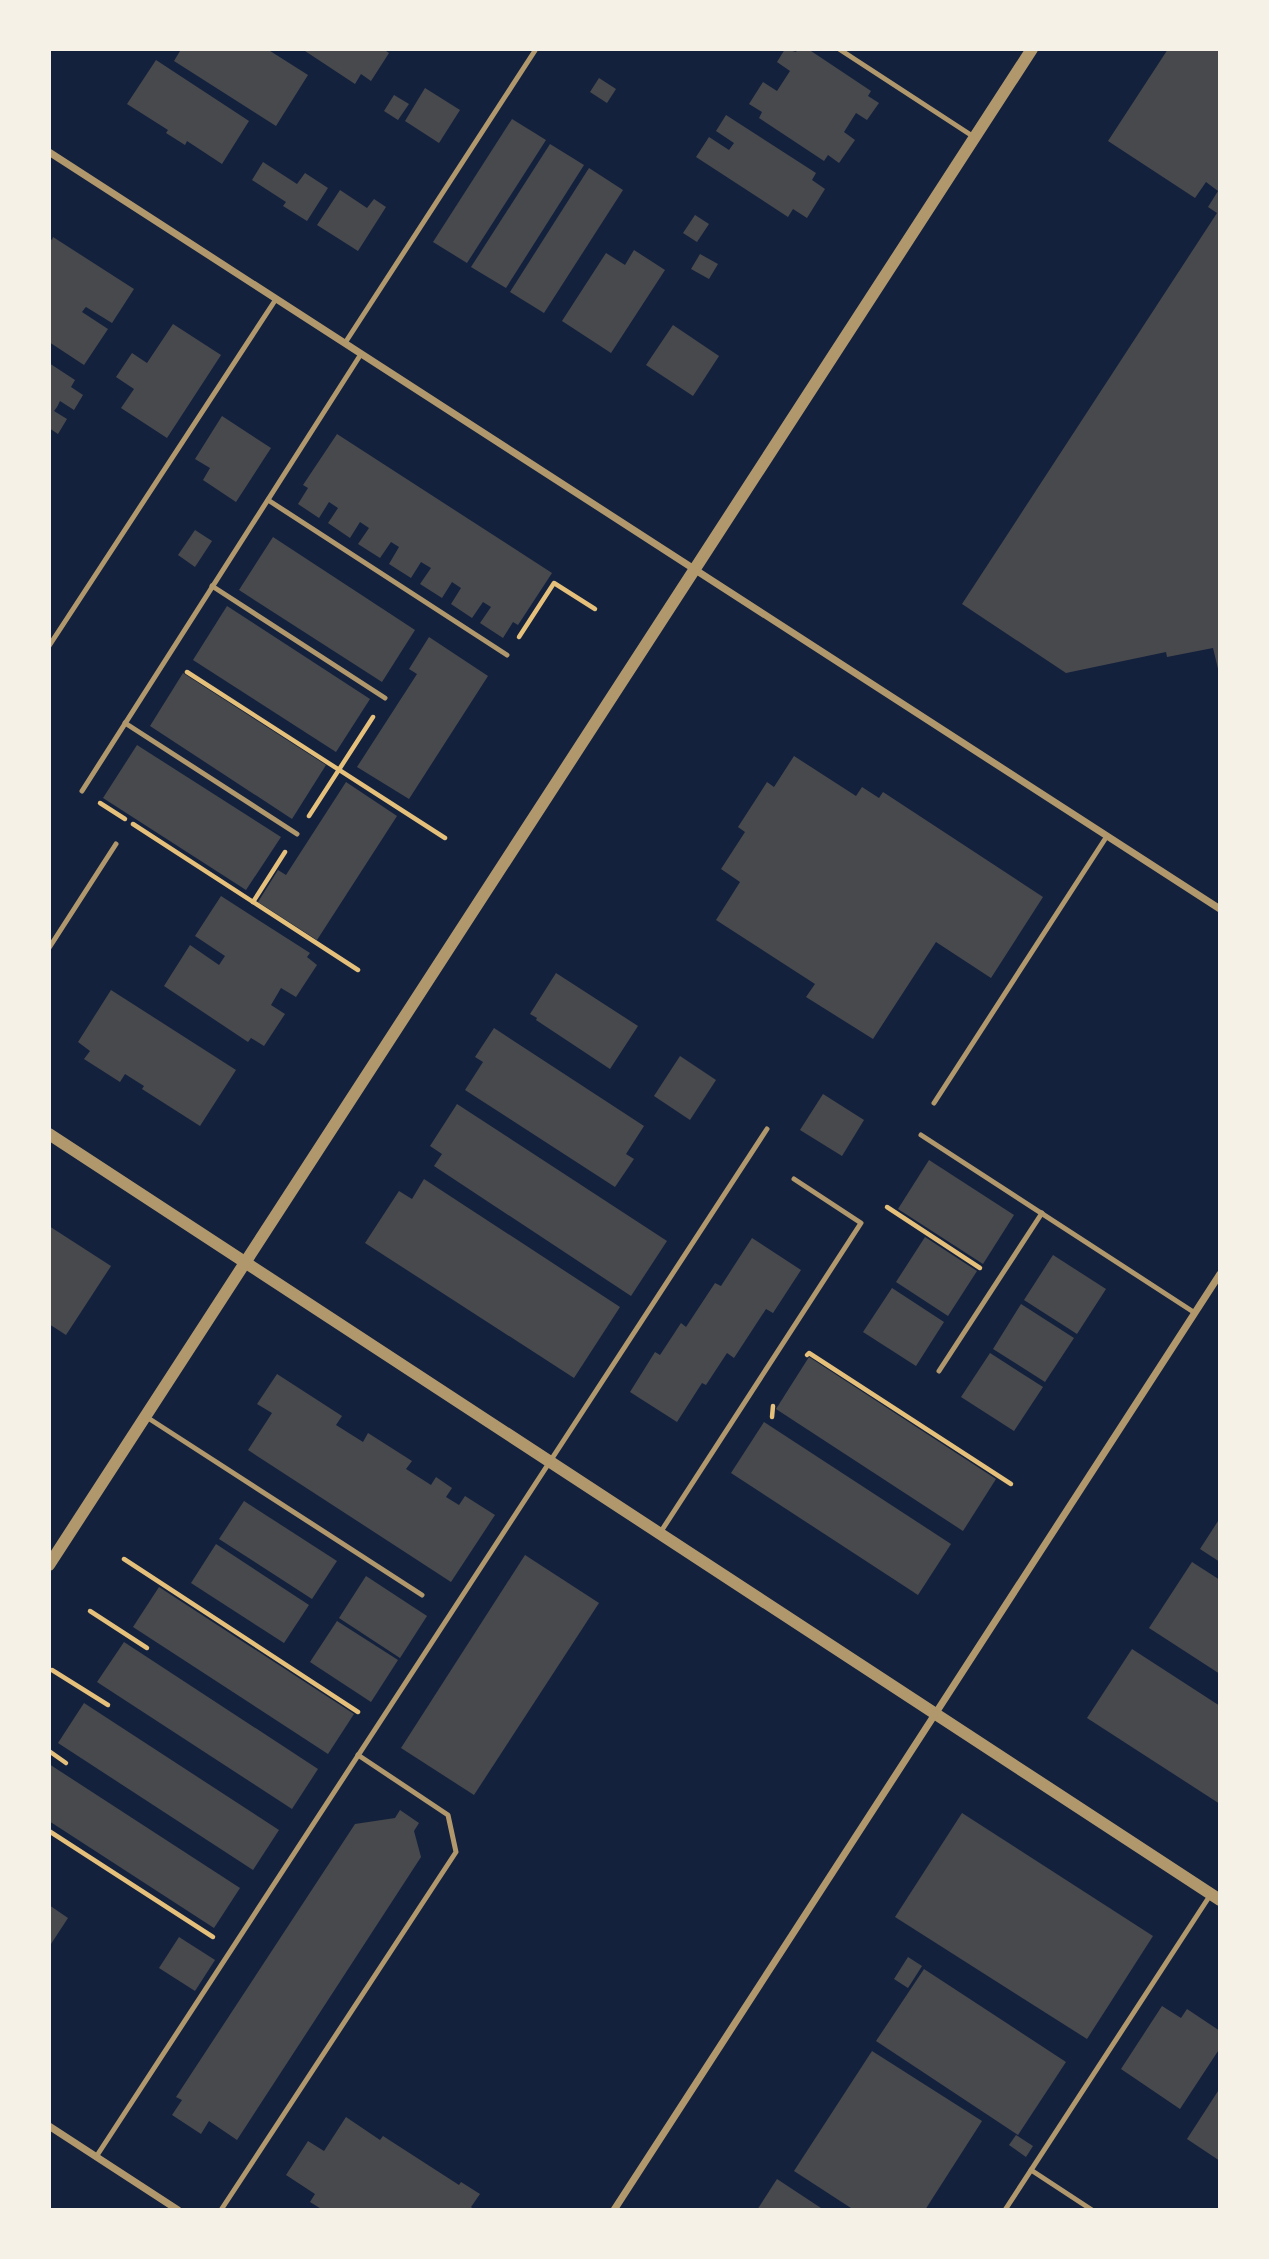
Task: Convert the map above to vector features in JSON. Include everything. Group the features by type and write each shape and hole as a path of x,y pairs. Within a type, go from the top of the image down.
{"street":[{"path":"49,1565 1032,49"},
{"path":"49,152 1220,909"},
{"path":"49,1134 1216,1894"},
{"path":"614,2210 1220,1274"},
{"path":"49,2126 178,2210"}],"lane":[{"path":"345,343 536,49"},
{"path":"839,49 974,137"},
{"path":"49,646 276,299"},
{"path":"82,791 361,354"},
{"path":"268,500 507,655"},
{"path":"212,586 385,698"},
{"path":"125,723 297,834"},
{"path":"933,1103 1107,836"},
{"path":"49,948 116,844"},
{"path":"96,2157 767,1129"},
{"path":"921,1135 1195,1312"},
{"path":"660,1533 862,1223 794,1179"},
{"path":"939,1371 1042,1213"},
{"path":"145,1416 422,1595"},
{"path":"221,2210 456,1852 448,1815 358,1755"},
{"path":"1005,2210 1216,1894"},
{"path":"1031,2171 1092,2210"}],"path":[{"path":"507,655 554,583 595,609"},
{"path":"166,658 445,838"},
{"path":"253,902 385,698"},
{"path":"82,791 358,970"},
{"path":"887,1207 998,1280"},
{"path":"802,1364 809,1353 1011,1484"},
{"path":"772,1418 772,1408 779,1397"},
{"path":"124,1559 378,1725"},
{"path":"90,1611 147,1648"},
{"path":"52,1670 108,1705"},
{"path":"49,1751 66,1763"},
{"path":"49,1831 231,1949"}],"building":[{"path":"176,49 267,49 308,75 276,126 174,61 180,51"},
{"path":"302,49 383,49 389,53 371,81 361,74 355,84"},
{"path":"785,49 796,52 798,49 808,49 871,91 868,96 879,103 867,120 856,113 844,132 855,140 839,163 828,155 824,161 759,118 762,112 749,104 763,82 777,91 790,71 777,62"},
{"path":"1168,49 1220,49 1220,677 1213,648 1167,657 1166,652 1066,673 962,604 1217,213 1208,207 1218,191 1206,182 1195,198 1108,141"},
{"path":"156,60 249,121 222,164 187,141 185,145 166,133 168,130 127,104"},
{"path":"599,78 616,89 607,103 590,92"},
{"path":"425,88 460,110 439,143 405,121"},
{"path":"394,95 409,104 398,120 384,111"},
{"path":"726,115 816,173 812,180 825,189 807,218 793,209 788,217 696,157 709,137 729,150 734,143 716,131"},
{"path":"512,119 546,140 467,263 433,242"},
{"path":"550,144 584,165 506,288 471,267"},
{"path":"263,162 297,184 305,173 328,188 307,221 283,206 286,202 252,180"},
{"path":"589,168 623,190 544,313 510,292"},
{"path":"340,190 367,208 374,199 386,207 358,251 317,225"},
{"path":"695,215 709,224 697,242 683,233"},
{"path":"53,237 134,289 112,323 86,307 82,312 108,329 84,365 49,342 49,238 52,240"},
{"path":"634,250 665,270 611,353 562,321 606,253 625,265"},
{"path":"700,254 718,264 709,279 691,269"},
{"path":"173,324 221,355 167,438 121,408 134,389 116,377 132,353 147,363"},
{"path":"673,325 719,356 693,396 646,365"},
{"path":"49,363 75,380 71,387 83,395 74,410 60,401 54,411 67,419 58,434 49,428"},
{"path":"222,416 271,448 236,502 203,480 210,468 195,459"},
{"path":"337,434 552,573 518,625 513,622 503,638 480,623 491,607 483,602 472,618 451,604 461,588 452,582 442,598 420,584 431,568 421,562 411,578 389,564 399,547 391,542 380,558 358,544 369,528 360,522 350,538 328,523 338,508 329,502 319,518 298,504 308,488 303,485"},
{"path":"195,530 212,541 195,567 178,555"},
{"path":"273,537 415,630 382,682 239,590"},
{"path":"227,606 370,699 336,752 193,660"},
{"path":"429,637 488,676 409,799 357,767 417,674 409,669"},
{"path":"183,673 326,765 292,819 150,726"},
{"path":"137,745 281,837 246,890 103,798"},
{"path":"794,756 856,796 862,787 879,798 883,792 1043,897 991,978 936,942 873,1039 806,997 815,984 716,920 740,882 721,869 745,832 738,827 767,782 774,787"},
{"path":"346,782 397,816 317,940 258,902 278,870 286,875"},
{"path":"221,896 310,953 307,957 317,965 296,997 281,988 271,1005 285,1014 264,1046 251,1038 248,1042 164,986 190,945 219,965 225,956 195,936"},
{"path":"556,973 638,1026 610,1069 530,1014"},
{"path":"111,990 236,1070 200,1126 142,1089 144,1086 125,1074 120,1082 84,1059 90,1051 78,1042"},
{"path":"494,1028 644,1126 626,1154 634,1159 615,1187 465,1090 483,1062 475,1057"},
{"path":"680,1056 716,1080 690,1120 654,1096"},
{"path":"823,1094 864,1120 842,1156 800,1130"},
{"path":"457,1104 667,1241 631,1296 434,1166 442,1154 430,1146"},
{"path":"929,1160 1014,1215 983,1264 898,1209"},
{"path":"424,1179 620,1307 574,1378 365,1243 399,1191 412,1199"},
{"path":"49,1226 111,1266 66,1335 49,1324"},
{"path":"925,1237 977,1271 948,1316 896,1282"},
{"path":"752,1238 801,1270 773,1313 766,1309 734,1358 727,1353 706,1385 702,1383 677,1422 630,1392 655,1352 660,1355 681,1323 686,1327 715,1283 721,1286"},
{"path":"1053,1255 1106,1289 1077,1334 1024,1300"},
{"path":"892,1288 944,1322 916,1366 863,1332"},
{"path":"1021,1304 1074,1338 1045,1382 993,1349"},
{"path":"990,1353 1043,1387 1014,1431 961,1397"},
{"path":"809,1357 996,1479 963,1531 776,1409"},
{"path":"277,1374 342,1416 336,1425 363,1442 368,1433 412,1461 406,1469 431,1485 436,1477 452,1488 446,1497 459,1505 465,1496 495,1515 451,1582 248,1450 272,1413 257,1404"},
{"path":"764,1422 951,1544 918,1595 731,1473"},
{"path":"244,1501 337,1561 312,1599 219,1539"},
{"path":"1220,1518 1220,1562 1200,1549"},
{"path":"216,1544 309,1605 284,1643 191,1583"},
{"path":"525,1555 599,1603 474,1795 401,1748"},
{"path":"1192,1562 1220,1580 1220,1674 1149,1628"},
{"path":"366,1576 427,1616 400,1658 339,1618"},
{"path":"159,1587 354,1714 328,1754 133,1627"},
{"path":"337,1621 398,1660 371,1702 310,1662"},
{"path":"124,1642 318,1769 292,1809 97,1682"},
{"path":"1132,1649 1220,1706 1220,1804 1087,1718"},
{"path":"84,1703 279,1830 253,1870 58,1743"},
{"path":"49,1764 240,1888 214,1928 49,1821"},
{"path":"400,1810 419,1823 414,1831 421,1857 237,2140 209,2121 201,2134 172,2115 182,2100 176,2097 355,1824 395,1818"},
{"path":"962,1813 1153,1936 1087,2039 895,1917"},
{"path":"49,1905 68,1918 49,1947"},
{"path":"179,1937 215,1960 195,1991 159,1968"},
{"path":"908,1957 922,1966 908,1988 894,1979"},
{"path":"924,1969 1066,2062 1018,2135 876,2041"},
{"path":"1162,2006 1181,2018 1187,2009 1220,2031 1220,2048 1180,2109 1121,2069"},
{"path":"872,2051 982,2121 925,2210 854,2210 794,2171"},
{"path":"1220,2088 1220,2161 1187,2139"},
{"path":"346,2117 380,2140 383,2136 459,2185 461,2182 480,2194 471,2207 475,2210 323,2210 310,2202 315,2194 286,2175 308,2141 324,2151"},
{"path":"1016,2135 1033,2146 1026,2157 1009,2145"},
{"path":"777,2179 824,2210 757,2210"}]}
